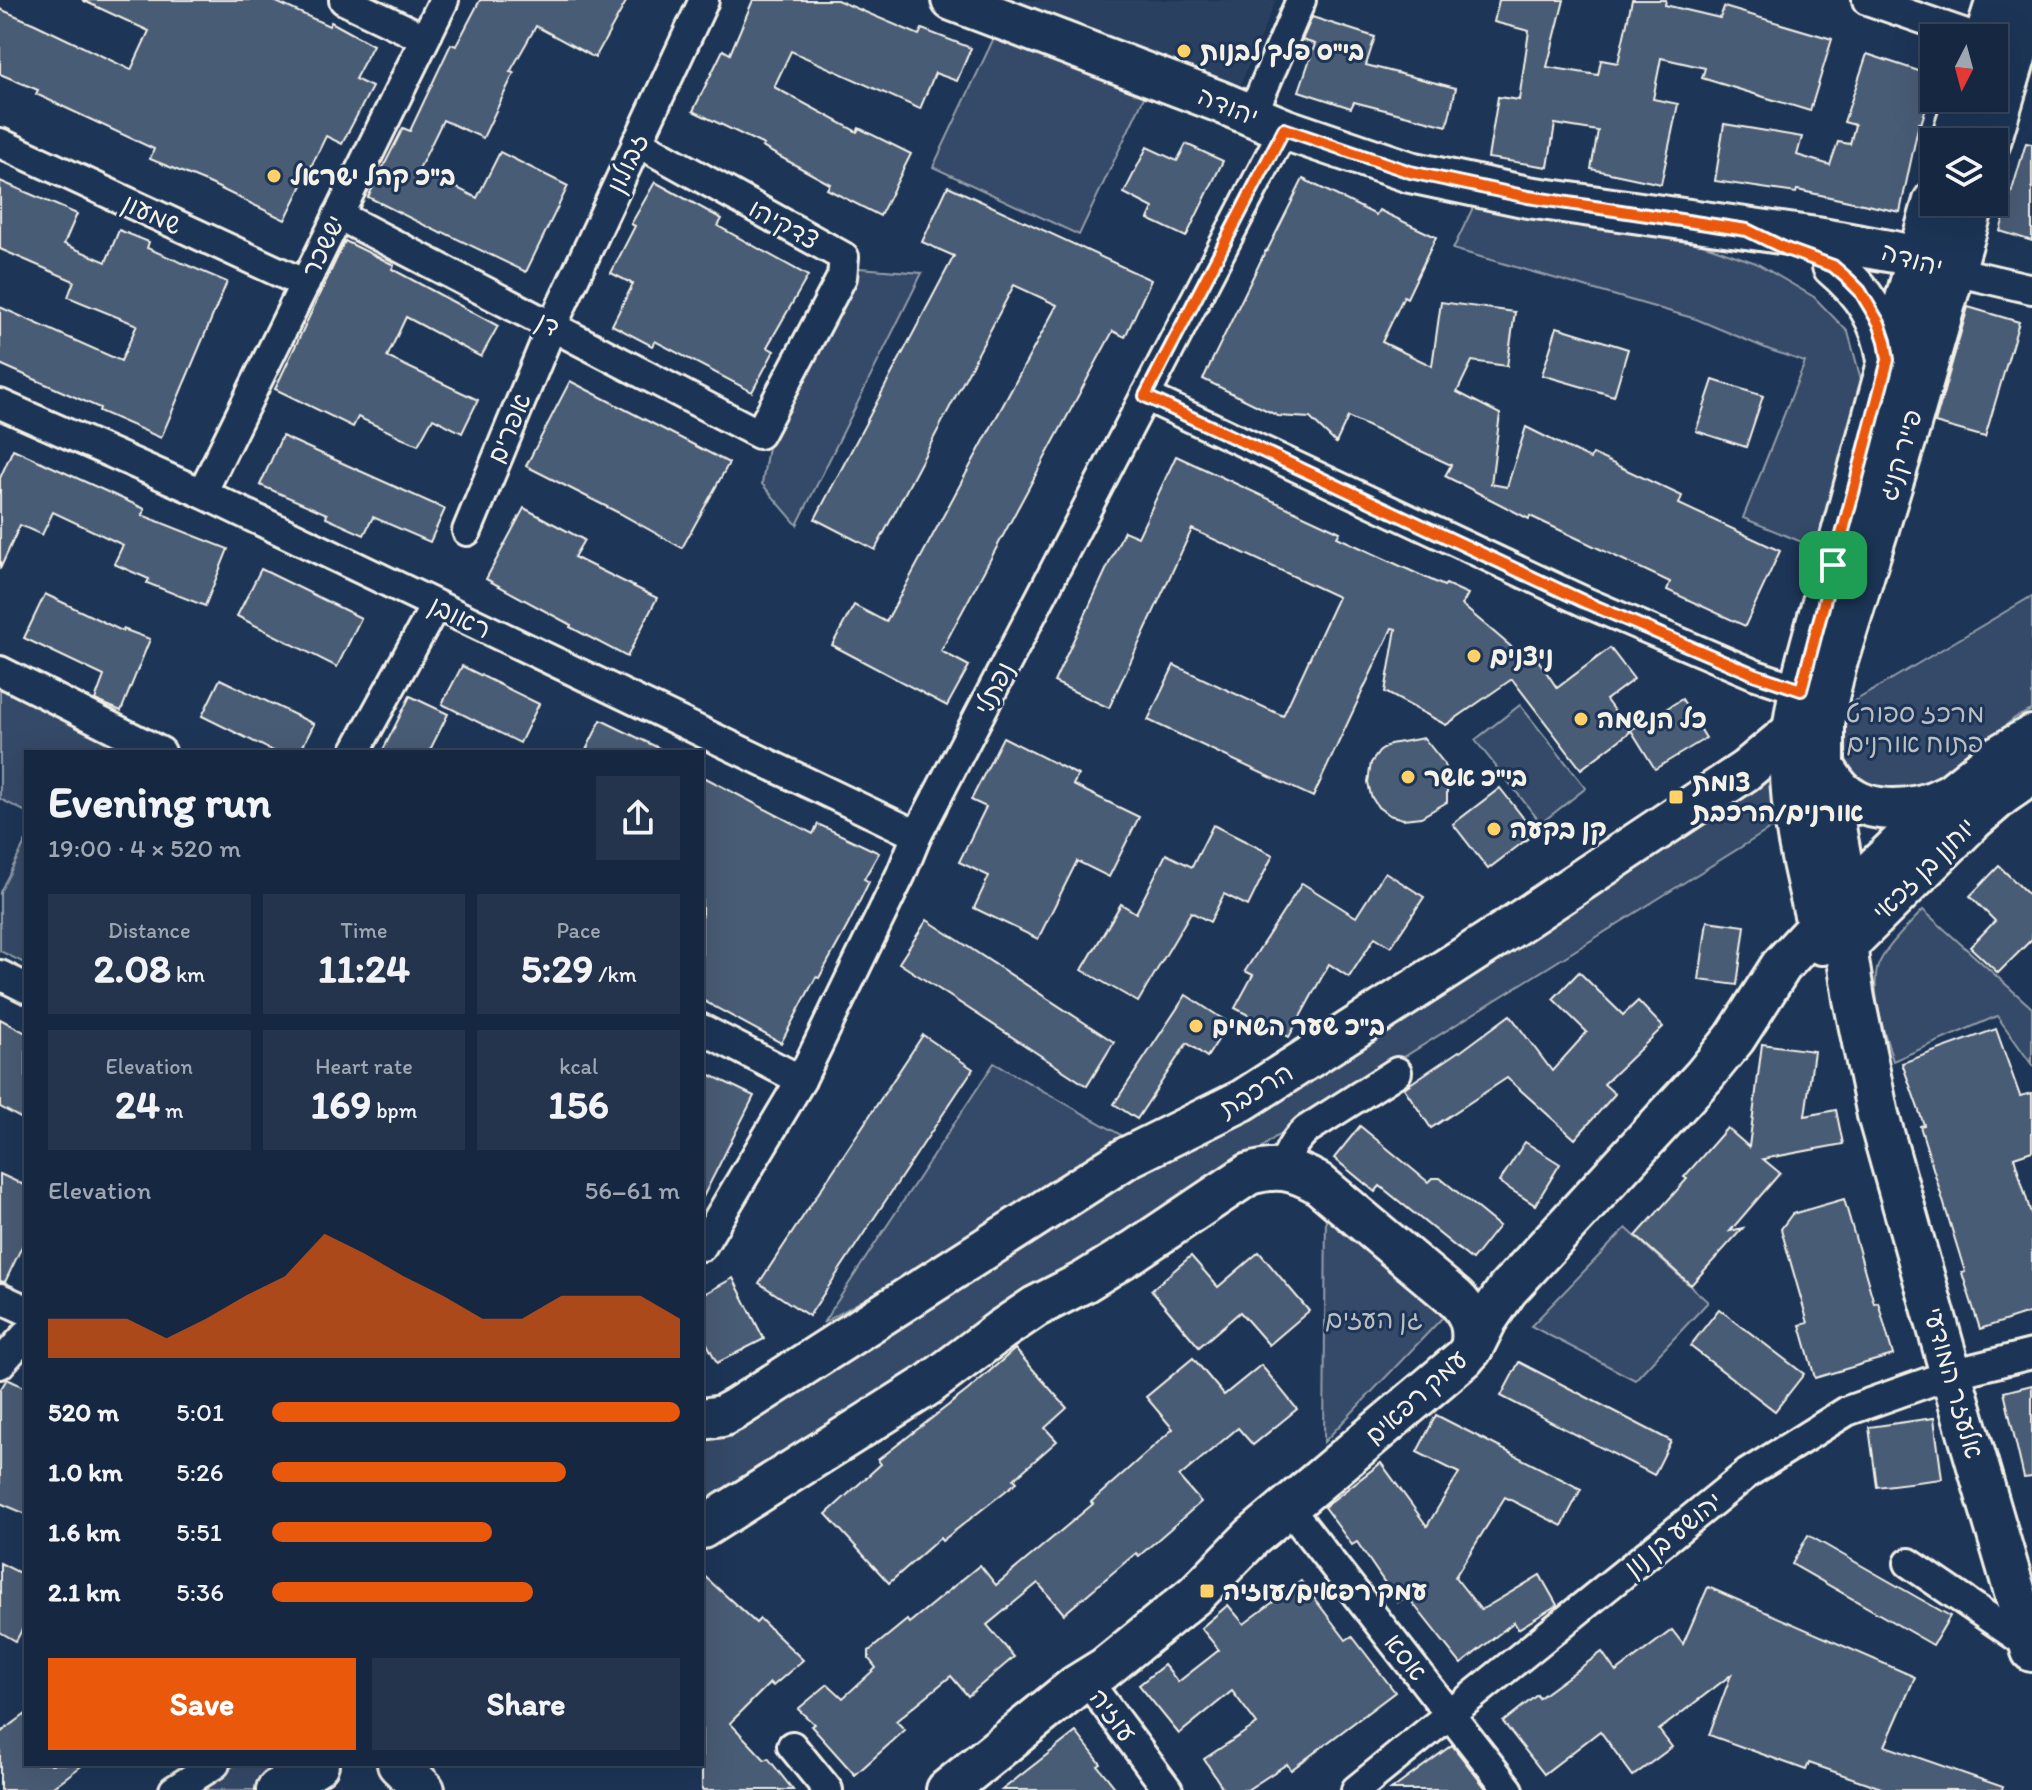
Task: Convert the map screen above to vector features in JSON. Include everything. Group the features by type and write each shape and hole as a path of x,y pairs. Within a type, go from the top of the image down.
{"street":[{"path":"344,0 424,38"},
{"name":"יששכר","path":"202,493 444,0"},
{"name":"זבולון","path":"552,326 704,0"},
{"name":"יהודה","path":"952,0 1268,122 1410,172 1528,197 1816,238 1914,271"},
{"name":"נפתלי","path":"704,1243 801,1080 917,835 1145,396 1268,122 1301,0"},
{"path":"1867,0 1937,24"},
{"path":"1997,0 1998,24"},
{"path":"2008,31 2032,0"},
{"name":"צדקיהו","path":"637,142 844,257 842,277 759,434"},
{"name":"שמעון","path":"0,143 305,284"},
{"name":"דן","path":"338,215 759,434"},
{"name":"פייר קניג","path":"1832,936 1793,802 1793,731 1801,690 1888,360 1930,216"},
{"name":"פייר קניג","path":"1845,897 1824,767 1828,697 1970,216"},
{"name":"יהודה","path":"1747,230 1786,249 1833,266 1954,271"},
{"path":"1833,266 1860,291 1871,307 1885,341 1888,360"},
{"path":"1954,271 2032,289"},
{"name":"אפרים","path":"467,531 552,326"},
{"path":"1145,396 1585,602 1756,675 1801,690"},
{"name":"ראובן","path":"0,404 202,493 917,835"},
{"path":"356,750 435,606"},
{"path":"0,671 157,750"},
{"name":"הרכבת","path":"704,1419 722,1416 735,1409 1128,1157 1243,1100 1719,789 1793,731"},
{"path":"1824,767 1834,783 1858,802 1883,808 1916,807 1933,803 1953,792 1998,756 2032,736"},
{"name":"יוחנן בן זכאי","path":"1832,936 2003,794 2032,774"},
{"name":"עמק רפאים","path":"947,1790 1196,1594 1252,1537 1464,1358 1507,1290 1704,1076 1735,1038 1775,974 1832,936 1845,897 1953,792"},
{"name":"אלעזר המודעי","path":"1832,936 1838,1011 1849,1047 1878,1115 2031,1648"},
{"path":"0,975 24,987"},
{"path":"704,1030 801,1080"},
{"path":"1283,1169 1287,1154 1306,1130 1397,1072"},
{"path":"704,1527 928,1385 1035,1307 1134,1251 1249,1174 1266,1169 1302,1174 1318,1183 1459,1302 1471,1320 1471,1350"},
{"path":"0,1298 24,1309"},
{"path":"0,1364 24,1337"},
{"name":"יהושע בן נון","path":"1356,1790 1748,1473 1847,1411 1951,1374 2032,1354"},
{"name":"אסא","path":"1302,1525 1509,1790"},
{"path":"1909,1563 2031,1648"},
{"name":"עוזיה","path":"1086,1679 1168,1790"},
{"path":"792,1746 828,1790"},
{"path":"174,1790 212,1766"},
{"path":"277,1790 315,1766"},
{"path":"400,1766 424,1790"}],"shaded area":[{"name":"בי\"ס פלך לבנות","path":"994,0 1276,0 1233,102"}],"green space":[{"path":"1000,25 1146,93 1079,235 933,167"},
{"path":"1478,197 1629,218 1756,263 1814,297 1848,332 1865,394 1819,549 1743,518 1805,362 1696,319 1453,249"},
{"path":"859,268 922,273 797,525 762,484 769,441"},
{"name":"מרכז ספורט פתוח אורנים","path":"2032,596 2032,710 2016,717 1935,782 1902,792 1873,786 1849,770 1842,752 1848,705"},
{"path":"0,683 131,750 24,750 24,811 0,799"},
{"path":"1520,705 1586,788 1541,823 1475,740"},
{"path":"1772,766 1778,824 1274,1138 1243,1163 704,1506 704,1434"},
{"path":"24,845 24,963 0,951 0,892"},
{"path":"1923,910 2032,1008 2032,1065 1997,1016 1893,1061 1877,1003 1877,969 1890,946"},
{"path":"994,1063 1128,1139 1019,1210 823,1323"},
{"name":"גן העזים","path":"1326,1208 1445,1315 1324,1442"},
{"path":"1626,1228 1708,1302 1635,1380 1531,1326"},
{"path":"234,1766 301,1766 264,1790 194,1790"}],"building":[{"path":"82,0 272,0 329,26 331,22 373,45 355,79 372,87 342,144 326,136 285,220 150,159 154,149 0,74 0,9 131,70 149,31"},
{"path":"480,0 627,0 595,58 536,26 510,72 514,73 483,138 443,120 419,169 477,198 500,152 568,186 526,272 368,197 403,128 410,131 451,44 456,46"},
{"path":"753,0 837,0 919,35 922,29 971,48 957,81 935,73 920,109 791,51 774,87 857,132 859,128 911,154 880,216 827,189 830,184 762,147 764,145 693,111 723,50 730,54"},
{"path":"1499,0 1564,0 1547,67 1598,75 1601,60 1618,63 1632,0 1666,0 1665,5 1720,18 1724,7 1832,39 1810,111 1702,78 1705,68 1661,58 1653,99 1678,104 1661,184 1591,169 1598,131 1555,124 1548,167 1488,158 1498,97 1519,100 1529,31 1494,22"},
{"path":"1312,17 1375,37 1366,65 1456,88 1447,126 1354,102 1351,108 1299,91 1315,44 1302,40"},
{"path":"1867,54 1920,71 1920,112 1925,112 1919,123 1900,212 1797,190 1796,193 1715,181 1724,124 1802,137 1797,155 1830,165 1838,142 1850,144 1855,125 1844,122"},
{"path":"2026,143 2032,144 2032,241 2000,231 2004,216 2008,216 2008,204"},
{"path":"1186,144 1223,161 1186,237 1148,219 1153,208 1124,193 1147,147 1177,161"},
{"path":"1303,179 1376,215 1379,210 1436,237 1382,342 1432,366 1441,302 1515,312 1507,366 1472,361 1457,392 1500,414 1491,484 1507,487 1526,427 1590,459 1593,454 1682,496 1679,504 1780,551 1745,626 1667,590 1670,582 1530,516 1529,519 1445,476 1451,465 1348,417 1336,443 1310,418 1278,416 1203,379"},
{"path":"0,181 77,214 64,244 106,262 119,230 149,242 147,248 227,282 161,438 0,364 0,307 121,361 137,325 68,297 74,281 0,249"},
{"path":"655,182 722,219 718,226 808,276 767,347 774,351 752,392 655,341 652,346 612,325 633,284 611,273 635,226 631,224"},
{"path":"948,186 1151,280 1125,337 1113,331 941,651 969,666 947,706 832,645 854,605 886,622 1057,305 1014,285 875,550 815,519 954,256 922,242"},
{"path":"345,241 394,265 392,269 498,326 481,357 406,317 387,357 478,400 462,433 433,418 418,445 358,417 353,427 275,389"},
{"path":"1968,307 2019,322 1985,437 1935,423"},
{"path":"1557,327 1628,349 1614,396 1542,375"},
{"path":"1713,380 1763,396 1746,447 1696,431"},
{"path":"570,381 729,463 682,548 526,466"},
{"path":"282,436 445,509 430,542 373,517 364,535 326,518 327,514 260,485"},
{"path":"13,449 145,509 142,515 228,549 205,606 147,583 149,579 114,564 123,545 53,512 42,535 20,525 0,569 0,478"},
{"path":"1176,456 1340,532 1337,537 1468,594 1462,605 1515,650 1530,648 1557,688 1610,648 1634,679 1606,700 1630,732 1581,769 1512,679 1446,725 1385,692 1396,629 1392,628 1313,797 1148,720 1174,665 1283,716 1338,597 1192,529 1109,708 1054,682 1124,531 1138,537"},
{"path":"524,508 584,540 574,557 657,598 627,657 486,579"},
{"path":"261,569 361,618 337,667 237,616"},
{"path":"45,594 122,631 150,639 121,711 95,700 104,676 24,638"},
{"path":"462,666 539,704 520,743 442,704"},
{"path":"220,679 314,724 301,750 271,750 202,716"},
{"path":"410,696 448,714 430,750 383,750"},
{"name":"כל הנשמה","path":"1682,699 1706,738 1655,769 1631,730"},
{"path":"601,720 663,750 586,750"},
{"path":"1003,737 1078,775 1073,785 1139,817 1109,877 1077,861 1038,939 974,908 989,876 959,862 986,807 971,800"},
{"name":"בי\"כ אשר","path":"1424,738 1443,762 1447,773 1447,802 1421,817 1403,819 1389,815 1378,807 1371,796 1368,782 1371,763 1390,744"},
{"path":"704,777 813,834 818,824 879,853 864,879 869,882 848,925 781,1043 704,1001"},
{"name":"קן בקעה","path":"1500,788 1535,833 1488,869 1453,824"},
{"path":"1213,825 1273,855 1248,906 1224,894 1210,922 1191,912 1138,1002 1082,970 1121,904 1136,913 1166,854 1192,867"},
{"path":"1999,866 2032,898 2032,939 1998,973 1970,947 1995,921 1970,896"},
{"path":"1385,872 1424,897 1391,947 1375,937 1349,977 1329,964 1289,1037 1235,1008 1253,975 1245,971 1302,883 1356,917"},
{"path":"927,920 1114,1042 1087,1086 899,963"},
{"path":"1707,921 1745,926 1737,985 1699,980"},
{"path":"1579,972 1623,1015 1638,1001 1663,1027 1604,1084 1615,1094 1575,1139 1507,1078 1431,1128 1404,1088 1510,1015 1552,1071 1587,1032 1553,999"},
{"path":"1186,995 1229,1023 1207,1057 1187,1043 1137,1119 1114,1104"},
{"path":"0,1019 24,1032 24,1120 0,1107"},
{"path":"1996,1029 2020,1096 2032,1093 2032,1151 2014,1157 2032,1217 2032,1312 1980,1329 1920,1126 1924,1125 1902,1063"},
{"path":"923,1035 973,1069 809,1316 759,1283"},
{"path":"1762,1044 1814,1051 1805,1116 1836,1110 1843,1144 1763,1159 1780,1173 1730,1231 1743,1228 1691,1285 1636,1236 1727,1128 1749,1147"},
{"path":"704,1072 754,1096 704,1195"},
{"path":"1360,1126 1428,1182 1432,1178 1440,1178 1499,1226 1472,1260 1380,1186 1375,1192 1334,1158"},
{"path":"1525,1142 1560,1164 1535,1205 1499,1182"},
{"path":"0,1174 24,1185 24,1242 5,1282 0,1281"},
{"path":"1844,1199 1874,1303 1878,1302 1893,1355 1815,1378 1800,1325 1808,1323 1781,1229 1792,1214"},
{"path":"1259,1252 1309,1311 1269,1345 1240,1312 1199,1347 1151,1290 1191,1256 1218,1287"},
{"path":"733,1278 764,1339 717,1363 704,1338 704,1294"},
{"path":"1719,1309 1804,1374 1775,1411 1690,1346"},
{"path":"1015,1349 1067,1408 1045,1428 1057,1441 1014,1479 1017,1482 942,1541 940,1538 889,1583 826,1514 881,1464 878,1460"},
{"path":"1193,1358 1224,1395 1261,1365 1297,1409 1253,1445 1238,1428 1179,1477 1201,1502 1139,1556 1136,1553 1064,1614 1038,1583 987,1625 1014,1657 968,1696 951,1676 896,1721 905,1730 855,1775 798,1709 828,1684 843,1698 876,1668 869,1659 869,1651 907,1620 909,1623 980,1565 996,1585 1093,1504 1091,1502 1173,1429 1146,1397"},
{"path":"1519,1362 1671,1441 1654,1475 1501,1396"},
{"path":"7,1379 24,1387 24,1513 0,1503 0,1390"},
{"path":"2032,1385 2032,1477 2024,1478 2004,1392"},
{"path":"1436,1415 1581,1489 1562,1526 1505,1497 1455,1577 1481,1610 1540,1575 1557,1605 1518,1629 1514,1622 1461,1664 1407,1596 1398,1602 1357,1542 1352,1545 1324,1507 1381,1463 1427,1526 1459,1473 1417,1452"},
{"path":"1934,1418 1942,1479 1877,1487 1869,1427"},
{"path":"1808,1535 1950,1616 1933,1645 1792,1564"},
{"path":"0,1563 24,1575 24,1626 16,1641 0,1632"},
{"path":"704,1576 756,1623 760,1619 803,1660 773,1686 770,1683 730,1723 765,1760 768,1758 793,1790 702,1790"},
{"path":"1301,1581 1346,1640 1352,1636 1395,1692 1291,1770 1287,1764 1247,1790 1224,1790 1204,1759 1257,1724 1232,1691 1179,1734 1139,1685 1164,1665 1178,1682 1219,1650 1201,1628 1228,1605 1244,1624"},
{"path":"1708,1587 1915,1677 1885,1746 2003,1787 2002,1790 1887,1790 1809,1763 1806,1770 1709,1735 1731,1675 1659,1730 1672,1747 1633,1776 1600,1731 1544,1774 1503,1722 1537,1695 1539,1698 1602,1652 1616,1672 1672,1630 1683,1644"},
{"path":"24,1715 24,1766 81,1766 49,1790 0,1790 0,1733"},
{"path":"1076,1732 1117,1790 1002,1790"},
{"path":"1452,1745 1487,1790 1391,1790"}],"place":[{"name":"בי\"ס פלך לבנות","path":"1184,51"},
{"name":"ב\"כ קהל ישראל","path":"274,176"},
{"name":"ניצנים","path":"1474,656"},
{"name":"כל הנשמה","path":"1581,719"},
{"name":"בי\"כ אשר","path":"1408,777"},
{"name":"צומת אורנים/הרכבת","path":"1676,797"},
{"name":"קן בקעה","path":"1494,829"},
{"name":"ב\"כ שער השמים","path":"1196,1026"},
{"name":"עמק רפאים/עוזיה","path":"1207,1591"}],"route":[{"path":"1284,129 1410,172 1528,197 1747,230 1786,249 1833,266 1860,291 1871,307 1885,341 1888,360 1833,565 1801,690 1756,675 1585,602 1145,396 1284,129"}]}
